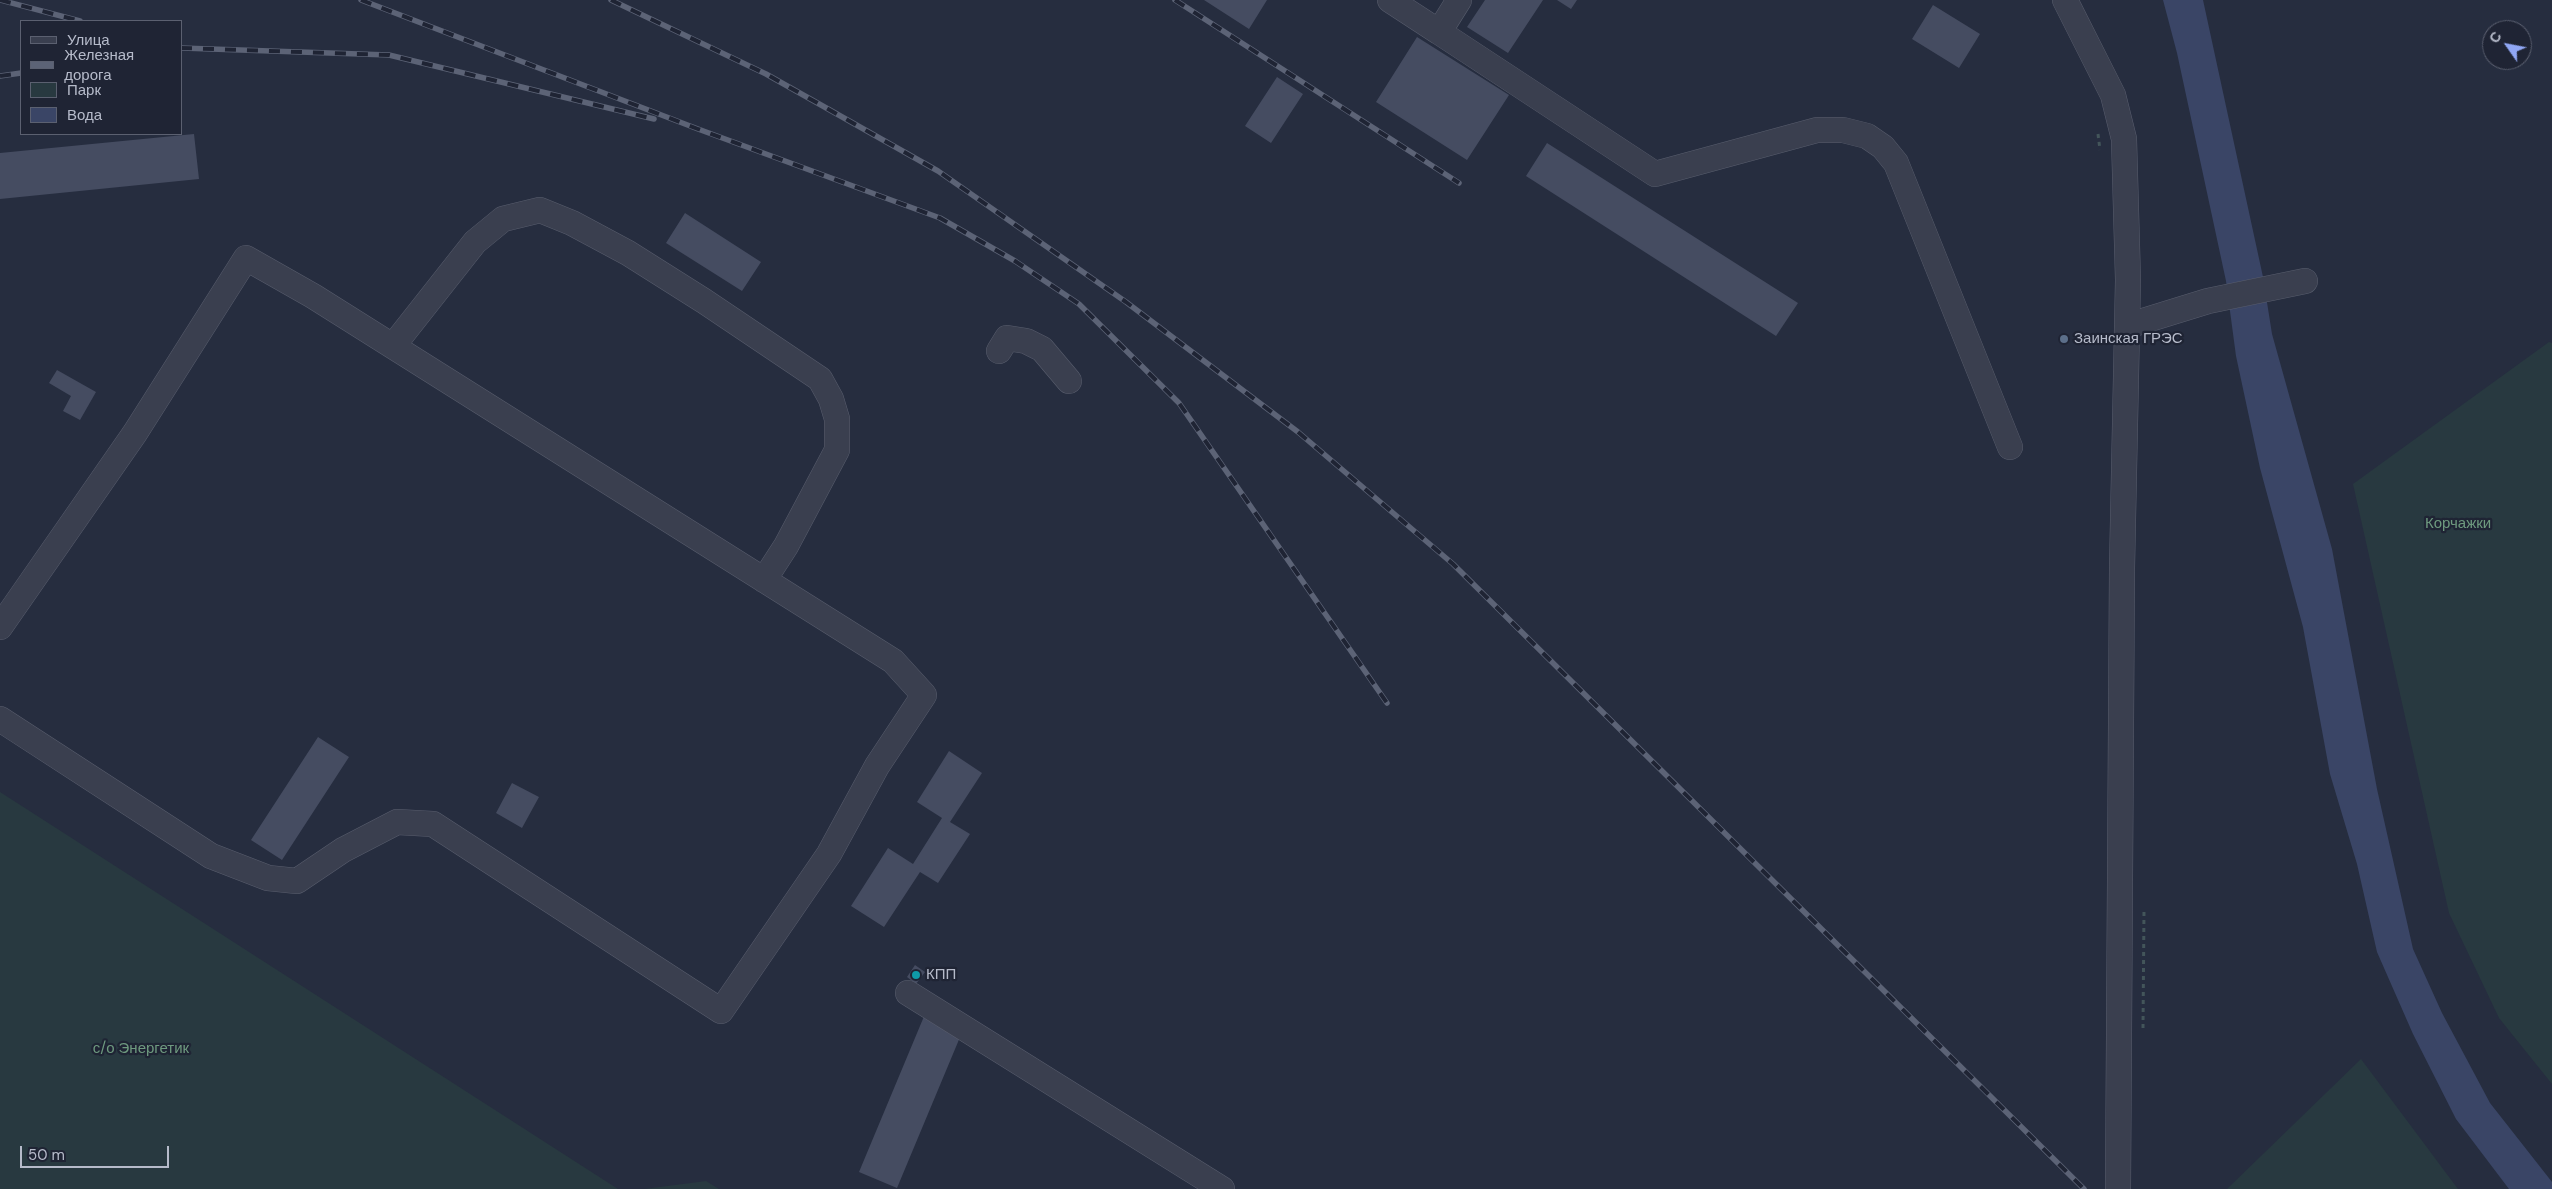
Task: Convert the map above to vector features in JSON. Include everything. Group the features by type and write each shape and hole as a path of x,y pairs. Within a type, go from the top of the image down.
{"street":[{"path":"1390,0 1655,174 1817,130 1843,130 1867,136 1883,147 1896,164 2010,448"},
{"path":"1439,32 1459,0"},
{"path":"2065,0 2096,58 2119,114 2124,139 2128,280 2122,578 2118,1189"},
{"path":"393,346 475,242 503,219 540,210 572,223 620,249 704,301 820,379 831,399 837,418 837,450 786,546 764,580"},
{"path":"0,627 135,433 246,258 313,296 893,662 924,695 877,766 829,854 721,1011 433,824 397,822 343,850 297,881 268,878 211,856 0,719"},
{"path":"2127,326 2208,301 2305,281"},
{"path":"998,351 1007,338 1026,341 1042,349 1069,381"},
{"path":"908,992 1222,1189"}],"green space":[{"name":"Корчажки","path":"2549,342 2552,343 2552,1084 2499,1018 2449,913 2353,484"},
{"name":"с/о Энергетик","path":"0,792 618,1189 0,1189"},
{"path":"2361,1059 2458,1189 2227,1189"},
{"path":"706,1181 719,1189 644,1189"}],"water":[{"path":"2163,0 2203,0 2263,277 2272,334 2332,549 2377,789 2413,949 2442,1013 2490,1103 2552,1182 2552,1189 2509,1189 2456,1119 2413,1034 2377,952 2357,864 2330,774 2303,627 2260,468 2236,356 2226,281 2177,53"}],"building":[{"path":"1204,0 1267,0 1249,29"},
{"path":"1485,0 1543,0 1508,53 1467,27"},
{"path":"1557,0 1577,0 1571,9"},
{"path":"1933,5 1980,34 1959,68 1912,39"},
{"path":"1417,37 1509,95 1467,160 1376,102"},
{"path":"1277,77 1303,94 1271,143 1245,126"},
{"path":"194,134 199,179 0,199 0,153"},
{"path":"1547,143 1798,303 1776,336 1526,176"},
{"path":"685,213 761,262 742,291 666,243"},
{"path":"57,370 96,392 80,420 63,411 71,396 49,383"},
{"path":"318,737 349,757 282,860 251,840"},
{"path":"949,751 982,773 950,822 970,834 938,883 920,872 884,927 851,906 888,848 913,864 942,818 917,802"},
{"path":"512,783 539,797 522,828 496,813"},
{"name":"КПП","path":"915,965 925,972 916,984 907,977"},
{"path":"925,1014 963,1030 897,1188 859,1172"}],"railway":[{"path":"0,0 76,20"},
{"path":"361,0 698,129 940,218 1015,261 1079,304 1179,403 1387,703"},
{"path":"611,0 766,74 938,171 1126,302 1298,432 1453,564 2084,1189"},
{"path":"1175,0 1459,183"},
{"path":"182,48 389,55 654,119"},
{"path":"0,76 20,73"}],"place":[{"name":"Заинская ГРЭС","path":"2064,339"},
{"name":"КПП","path":"916,975"}]}
